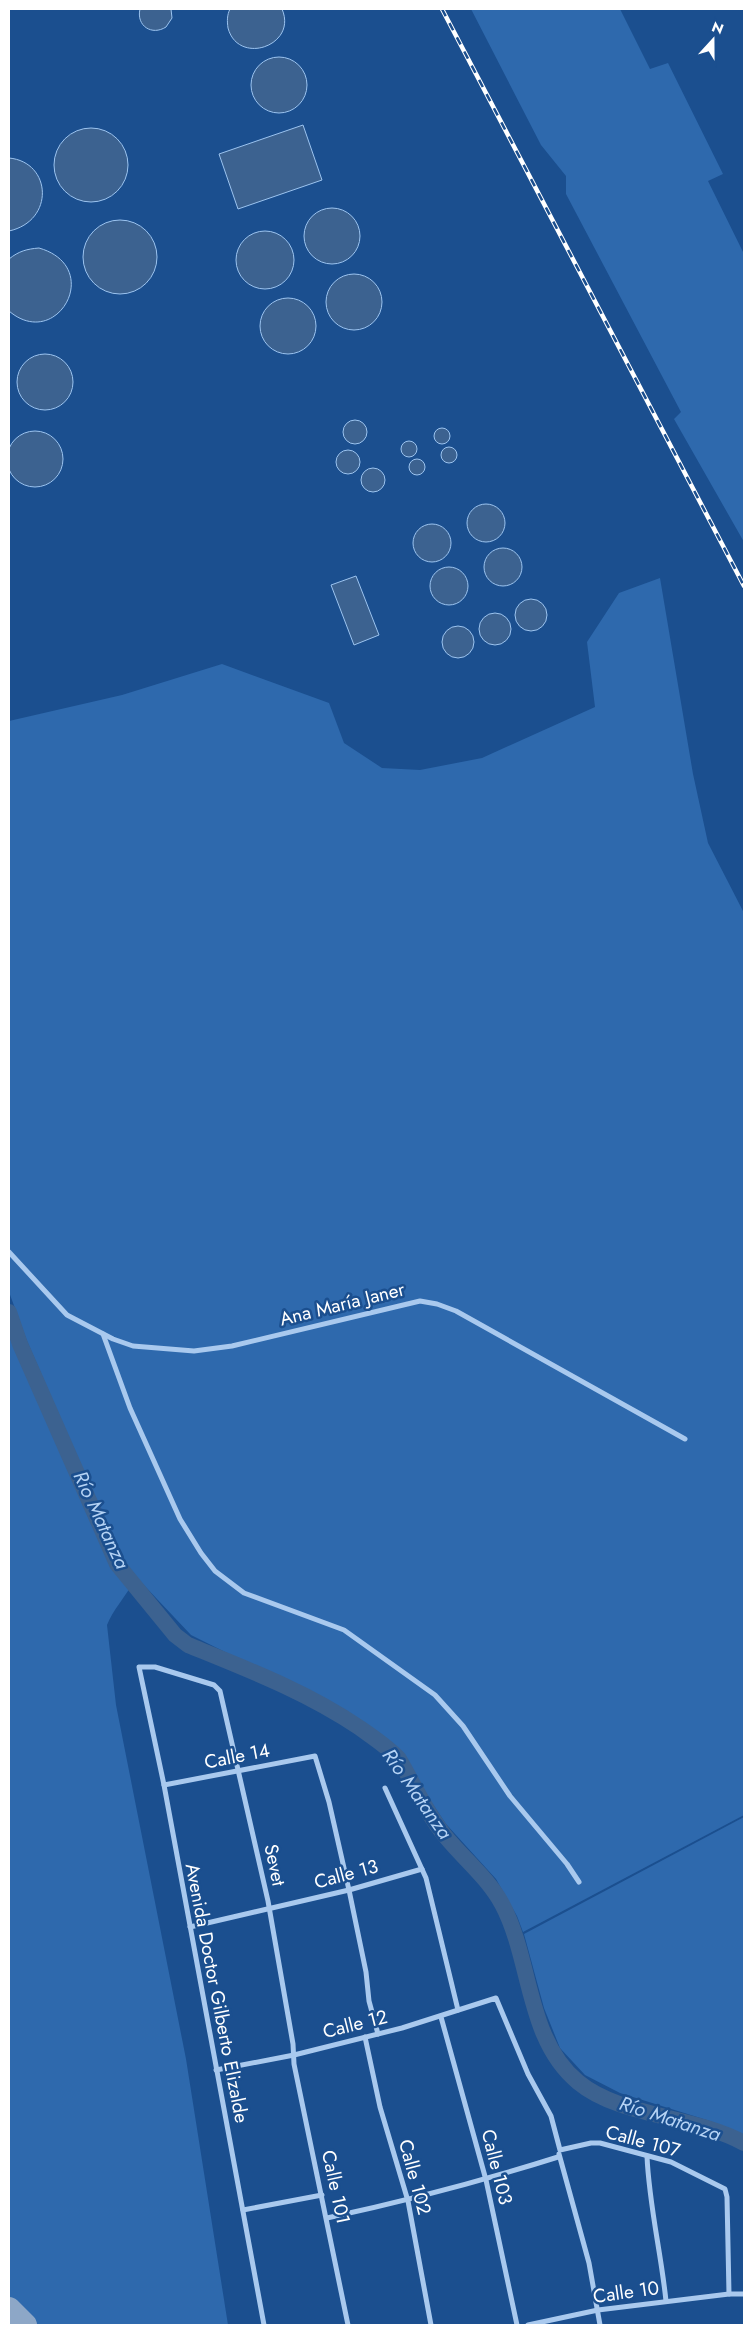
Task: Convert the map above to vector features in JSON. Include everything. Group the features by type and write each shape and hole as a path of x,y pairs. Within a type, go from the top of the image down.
{"street":[{"name":"Ana María Janer","path":"9,1252 67,1315 103,1334 133,1346 194,1351 232,1346 420,1301 437,1304 456,1311 685,1439"},
{"path":"103,1334 130,1408 180,1519 201,1553 215,1571 244,1593 344,1630 435,1695 463,1726 510,1796 567,1864 579,1882"},
{"name":"Sevet","path":"139,1667 155,1667 214,1685 220,1691 240,1771 268,1908 294,2055"},
{"name":"Avenida Doctor Gilberto Elizalde","path":"139,1667 164,1786 264,2325"},
{"name":"Calle 14","path":"164,1786 316,1756 329,1802 349,1890"},
{"path":"385,1788 429,1888 458,2010"},
{"name":"Calle 13","path":"190,1927 349,1890 422,1869"},
{"path":"349,1890 366,1972 368,2001 378,2034"},
{"name":"Calle 12","path":"216,2070 294,2055 378,2034 441,2017 493,1998 498,2000 528,2074 552,2116 560,2150"},
{"name":"Calle 103","path":"441,2017 486,2180 517,2325"},
{"name":"Calle 102","path":"365,2037 380,2107 408,2200 431,2325"},
{"name":"Calle 101","path":"294,2055 348,2325"},
{"name":"Calle 107","path":"560,2150 591,2143 600,2143 671,2162 725,2190 729,2294"},
{"path":"560,2150 558,2157 589,2263 600,2325"},
{"path":"647,2156 648,2191 662,2258 666,2301"},
{"path":"327,2218 486,2180 558,2157"},
{"path":"243,2210 322,2195"},
{"path":"729,2294 744,2294"},
{"name":"Calle 10","path":"528,2325 598,2310 729,2294"}],"shaded area":[{"path":"140,9 171,9 172,18 166,27 161,30 151,30 146,28 140,20"},
{"path":"230,9 282,9 285,22 282,33 275,41 265,47 243,46 234,40 228,28"},
{"path":"471,9 620,9 650,69 668,63 723,174 708,181 744,254 744,542 674,419 681,412 566,194 566,176 541,145"},
{"path":"273,57 285,57 295,61 303,69 307,85 303,101 295,109 285,113 273,113 263,109 255,101 251,91 251,79 255,69 263,61"},
{"path":"303,125 322,180 238,209 219,154"},
{"path":"91,128 105,131 117,139 125,151 128,165 125,179 117,191 105,199 91,202 77,199 65,191 57,179 54,165 57,151 65,139 77,131"},
{"path":"9,158 23,162 34,170 40,180 42,192 41,205 34,216 24,225 9,231"},
{"path":"332,208 343,210 352,216 358,225 360,236 358,247 352,256 343,262 332,264 321,262 312,256 306,247 304,236 306,225 312,216 321,210"},
{"path":"120,220 134,223 146,231 154,243 157,257 154,271 146,283 134,291 120,294 106,291 94,283 86,271 83,257 86,243 94,231 106,223"},
{"path":"265,231 281,236 289,244 294,260 289,276 281,284 265,289 249,284 241,276 236,260 241,244 249,236"},
{"path":"39,248 59,258 69,272 71,287 67,302 57,314 43,321 27,321 9,311 9,259 23,251"},
{"path":"349,274 359,274 374,282 380,291 382,302 380,313 374,322 359,330 349,330 338,325 331,318 326,307 326,297 331,286 338,279"},
{"path":"288,298 299,300 308,306 314,315 316,326 314,337 308,346 299,352 288,354 277,352 268,346 262,337 260,326 262,315 268,306 277,300"},
{"path":"45,354 56,356 65,362 71,371 73,382 71,393 65,402 56,408 45,410 34,408 25,402 19,393 17,382 19,371 25,362 34,356"},
{"path":"355,420 360,421 366,427 366,437 360,443 355,444 350,443 344,437 343,432 344,427 350,421"},
{"path":"439,428 445,428 450,433 448,442 439,444 434,439 434,433"},
{"path":"35,431 46,433 55,439 61,448 63,459 61,470 55,479 46,485 35,487 24,485 15,479 9,470 7,459 9,448 15,439 24,433"},
{"path":"406,441 412,441 417,446 415,455 406,457 401,452 401,446"},
{"path":"446,447 452,447 457,452 455,461 446,463 441,458 441,452"},
{"path":"348,450 353,451 359,457 359,467 353,473 348,474 343,473 337,467 336,462 337,457 343,451"},
{"path":"414,459 420,459 425,464 423,473 414,475 409,470 409,464"},
{"path":"373,468 378,469 384,475 384,485 378,491 373,492 368,491 362,485 361,480 362,475 368,469"},
{"path":"486,504 493,505 499,510 504,516 504,530 499,536 493,541 486,542 479,541 473,536 468,530 467,523 468,516 473,510 479,505"},
{"path":"432,524 439,525 445,530 450,536 450,550 445,556 439,561 432,562 425,561 419,556 414,550 413,543 414,536 419,530 425,525"},
{"path":"503,548 510,549 516,554 521,560 521,574 516,580 510,585 503,586 496,585 490,580 485,574 484,567 485,560 490,554 496,549"},
{"path":"449,567 456,568 462,573 467,579 467,593 462,599 456,604 449,605 442,604 436,599 431,593 430,586 431,579 436,573 442,568"},
{"path":"356,576 379,635 354,645 331,585"},
{"path":"660,578 693,774 708,843 744,913 744,1815 523,1932 517,1916 496,1879 446,1824 396,1749 339,1709 191,1635 123,1563 27,1341 9,1292 9,721 122,695 222,664 329,703 344,743 382,768 420,770 482,758 595,707 587,642 619,593"},
{"path":"531,599 537,600 542,604 546,609 546,621 542,626 537,630 531,631 525,630 520,626 516,621 515,615 516,609 520,604 525,600"},
{"path":"495,613 501,614 506,618 510,623 510,635 506,640 501,644 495,645 489,644 484,640 480,635 479,629 480,623 484,618 489,614"},
{"path":"458,626 464,627 469,631 473,636 473,648 469,653 464,657 458,658 452,657 447,653 443,648 442,642 443,636 447,631 452,627"},
{"path":"9,1312 20,1344 117,1564 133,1583 112,1614 107,1625 116,1705 186,2059 228,2325 9,2325"},
{"path":"744,1817 744,2135 710,2121 620,2093 585,2075 560,2048 544,2008 524,1934"}],"waterway":[{"name":"Río Matanza","path":"9,1312 20,1344 117,1564 175,1635 188,1645 276,1682 319,1703 360,1728 399,1759 439,1828 483,1877 502,1904 512,1926 539,2022 548,2044 561,2064 578,2082 595,2094 636,2110 704,2127 744,2143"}],"taxiway":[{"path":"9,2309 25,2325"}],"railway":[{"path":"442,9 744,586"}]}
